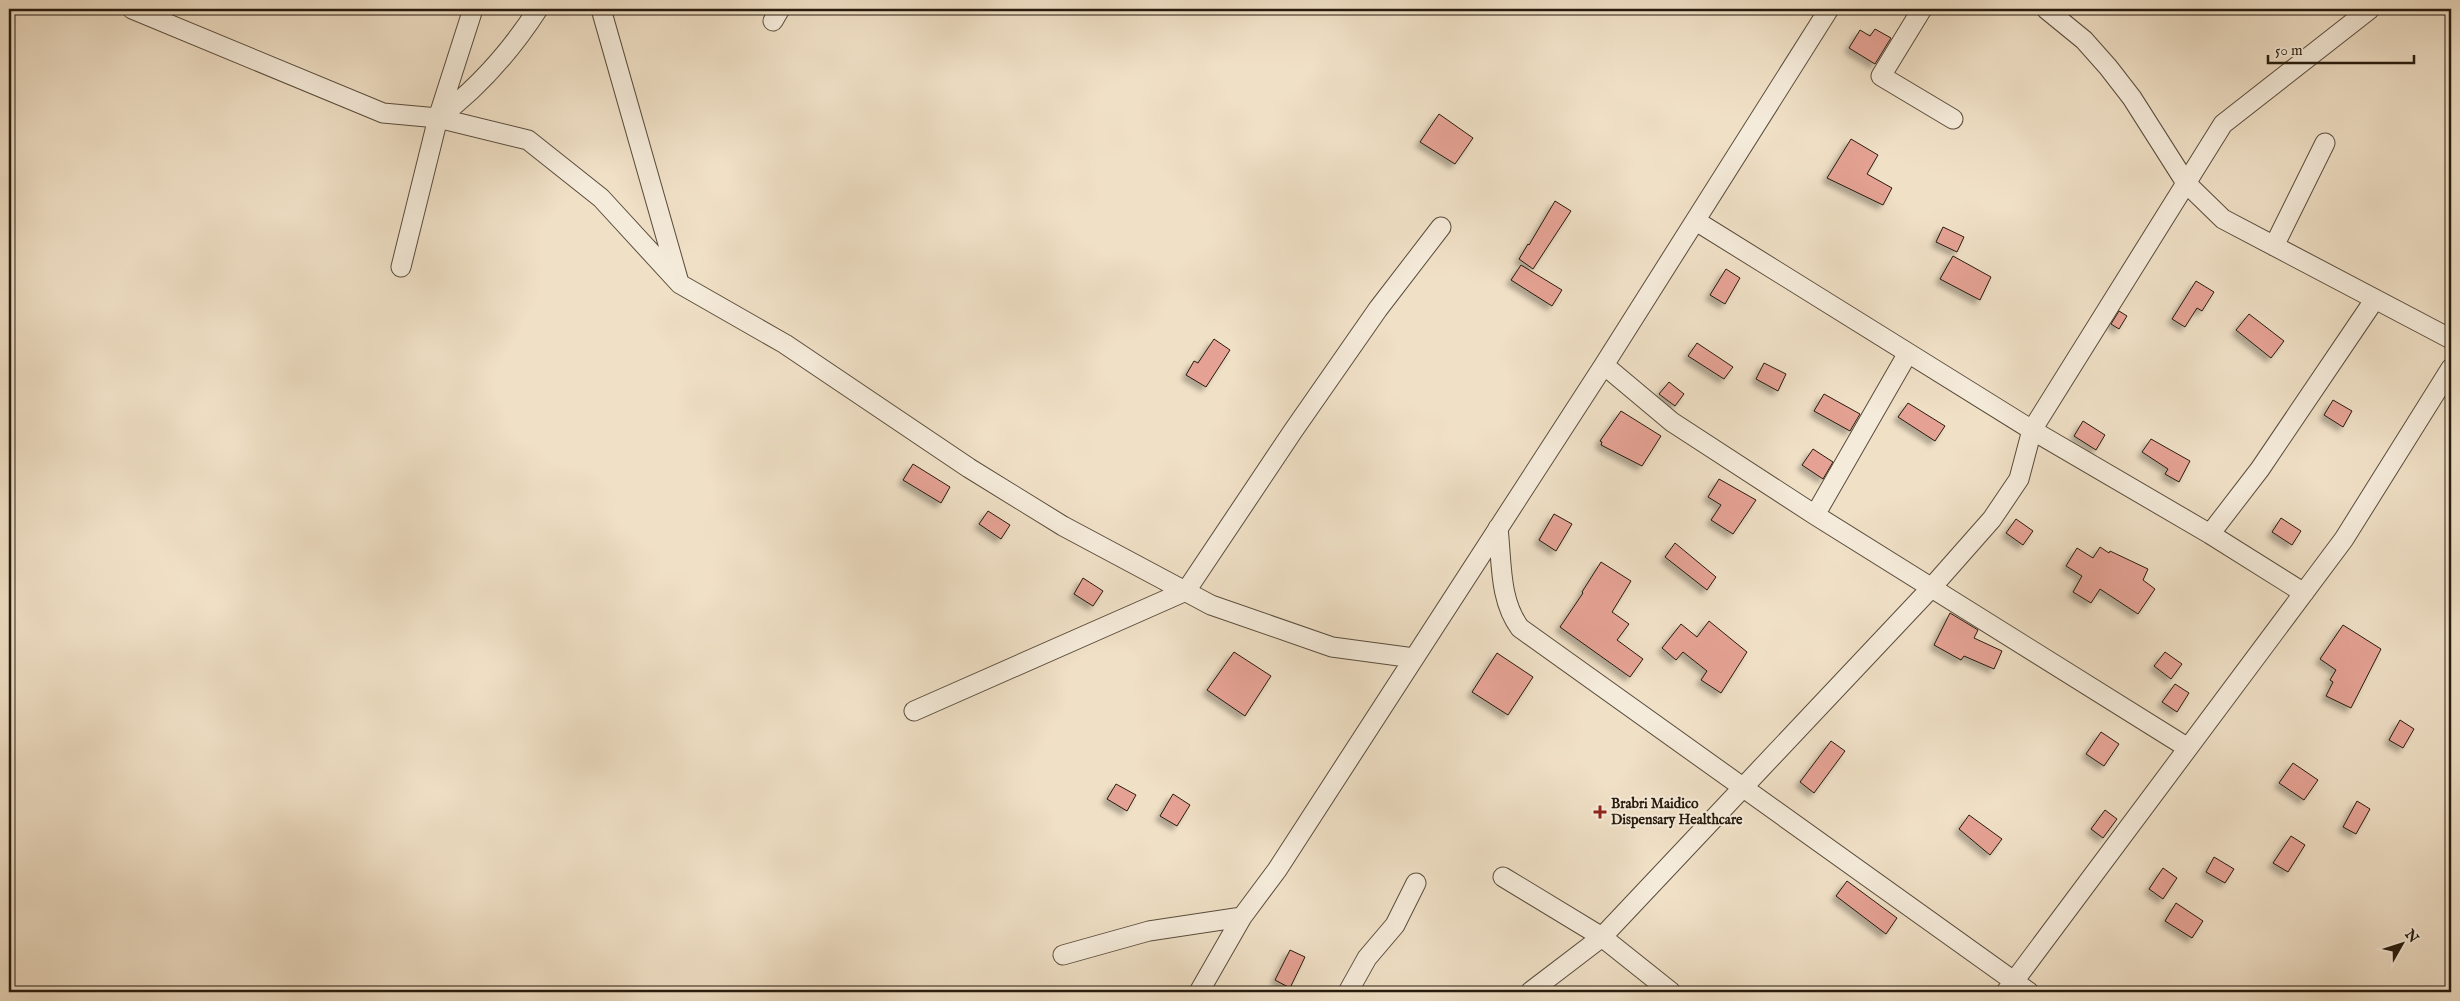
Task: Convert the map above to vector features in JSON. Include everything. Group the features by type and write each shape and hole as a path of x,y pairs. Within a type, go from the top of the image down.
{"street":[{"path":"132,9 383,113 438,118 528,140 601,198 680,284 785,344 969,468 1056,521 1211,605 1332,647 1414,658"},
{"path":"401,267 438,118 473,9"},
{"path":"438,118 467,95 538,9"},
{"path":"601,9 680,284"},
{"path":"1199,992 1242,917 1277,870 1696,221 1829,9"},
{"path":"1922,9 1880,76 1952,119"},
{"path":"2046,9 2084,40 2108,67 2132,98 2186,183 2223,219 2451,339"},
{"path":"1530,992 1602,937 1932,587 1992,519 2019,479 2032,430 2223,124 2370,9"},
{"path":"2274,246 2325,143"},
{"path":"1696,221 2032,430 2210,534 2304,593"},
{"path":"914,711 1186,591 1292,431 1372,317 1441,227"},
{"path":"2210,534 2260,469 2375,299"},
{"path":"1815,515 1908,353"},
{"path":"1604,364 1672,422 1815,515 2188,748"},
{"path":"1498,528 1506,599 1510,614 1520,628 1742,787 2016,989 2188,748 2344,539 2451,368"},
{"path":"1503,877 1602,937 1671,992"},
{"path":"1348,992 1368,958 1395,925 1416,883"},
{"path":"1064,955 1148,931 1242,917"}],"building":[{"path":"1875,29 1891,38 1875,64 1849,48 1860,30 1870,36"},
{"path":"1439,114 1473,138 1455,164 1420,142"},
{"path":"1851,139 1878,155 1867,174 1892,188 1883,205 1827,178"},
{"path":"1555,201 1571,211 1533,269 1519,259"},
{"path":"1943,227 1964,237 1957,252 1936,242"},
{"path":"1953,256 1991,277 1980,300 1940,279"},
{"path":"1521,265 1562,290 1552,306 1511,280"},
{"path":"1726,269 1740,278 1725,304 1710,295"},
{"path":"2196,281 2214,292 2202,311 2197,308 2185,327 2172,319"},
{"path":"2119,311 2127,316 2119,329 2111,324"},
{"path":"2249,314 2284,341 2271,358 2236,330"},
{"path":"1214,339 1230,350 1206,387 1186,375 1194,361 1198,363"},
{"path":"1697,343 1733,367 1724,379 1688,356"},
{"path":"1764,363 1786,374 1778,391 1756,379"},
{"path":"1669,382 1684,394 1675,406 1659,394"},
{"path":"1824,394 1860,414 1850,431 1814,411"},
{"path":"2333,400 2352,411 2343,427 2324,415"},
{"path":"1908,403 1945,426 1935,441 1898,417"},
{"path":"1621,411 1661,436 1642,466 1601,445 1602,442 1600,441"},
{"path":"2083,421 2105,435 2096,450 2074,436"},
{"path":"2151,439 2190,461 2179,482 2165,474 2168,469 2142,452"},
{"path":"1813,449 1833,462 1823,479 1802,465"},
{"path":"913,464 950,487 941,503 903,480"},
{"path":"1719,479 1756,500 1733,534 1711,520 1721,505 1708,497"},
{"path":"988,511 1010,525 1001,539 979,524"},
{"path":"1554,514 1572,524 1556,551 1539,540"},
{"path":"2281,518 2301,531 2292,545 2272,532"},
{"path":"2016,519 2033,531 2023,545 2006,533"},
{"path":"1675,543 1716,577 1707,590 1665,557"},
{"path":"2100,547 2109,553 2110,551 2148,569 2143,580 2155,589 2138,614 2100,589 2091,603 2073,592 2082,576 2066,566 2077,548 2093,558"},
{"path":"1601,562 1631,581 1612,612 1629,624 1617,640 1643,659 1630,677 1560,627"},
{"path":"1083,578 1103,591 1093,606 1074,594"},
{"path":"1950,613 1978,630 1974,638 2002,651 1994,669 1964,656 1961,660 1934,645"},
{"path":"1709,621 1747,652 1721,693 1701,680 1707,671 1683,652 1676,660 1662,648 1681,624 1697,637"},
{"path":"2343,625 2381,649 2351,708 2326,696 2333,682 2330,680 2336,670 2320,659"},
{"path":"1234,652 1271,676 1245,716 1207,690"},
{"path":"2165,652 2182,664 2171,679 2154,666"},
{"path":"1497,653 1533,677 1508,715 1472,692"},
{"path":"2175,684 2189,693 2177,712 2162,702"},
{"path":"2400,720 2414,729 2403,748 2389,740"},
{"path":"2101,732 2119,744 2104,766 2086,754"},
{"path":"1831,741 1845,751 1814,793 1800,782"},
{"path":"2293,763 2318,780 2304,800 2279,783"},
{"path":"1116,784 1136,795 1127,811 1107,799"},
{"path":"1173,794 1190,805 1177,826 1160,816"},
{"path":"2357,801 2370,809 2356,834 2343,827"},
{"path":"2105,810 2117,819 2103,838 2091,829"},
{"path":"1969,815 2002,839 1990,855 1959,829"},
{"path":"2291,836 2305,845 2288,872 2273,863"},
{"path":"2214,857 2234,869 2225,883 2206,872"},
{"path":"2163,868 2177,878 2163,899 2149,889"},
{"path":"1847,881 1897,918 1886,934 1836,896"},
{"path":"2176,903 2203,921 2192,938 2165,921"},
{"path":"1290,950 1305,957 1290,988 1275,980"}],"place":[{"name":"Brabri Maidico Dispensary Healthcare","path":"1600,812"}]}
